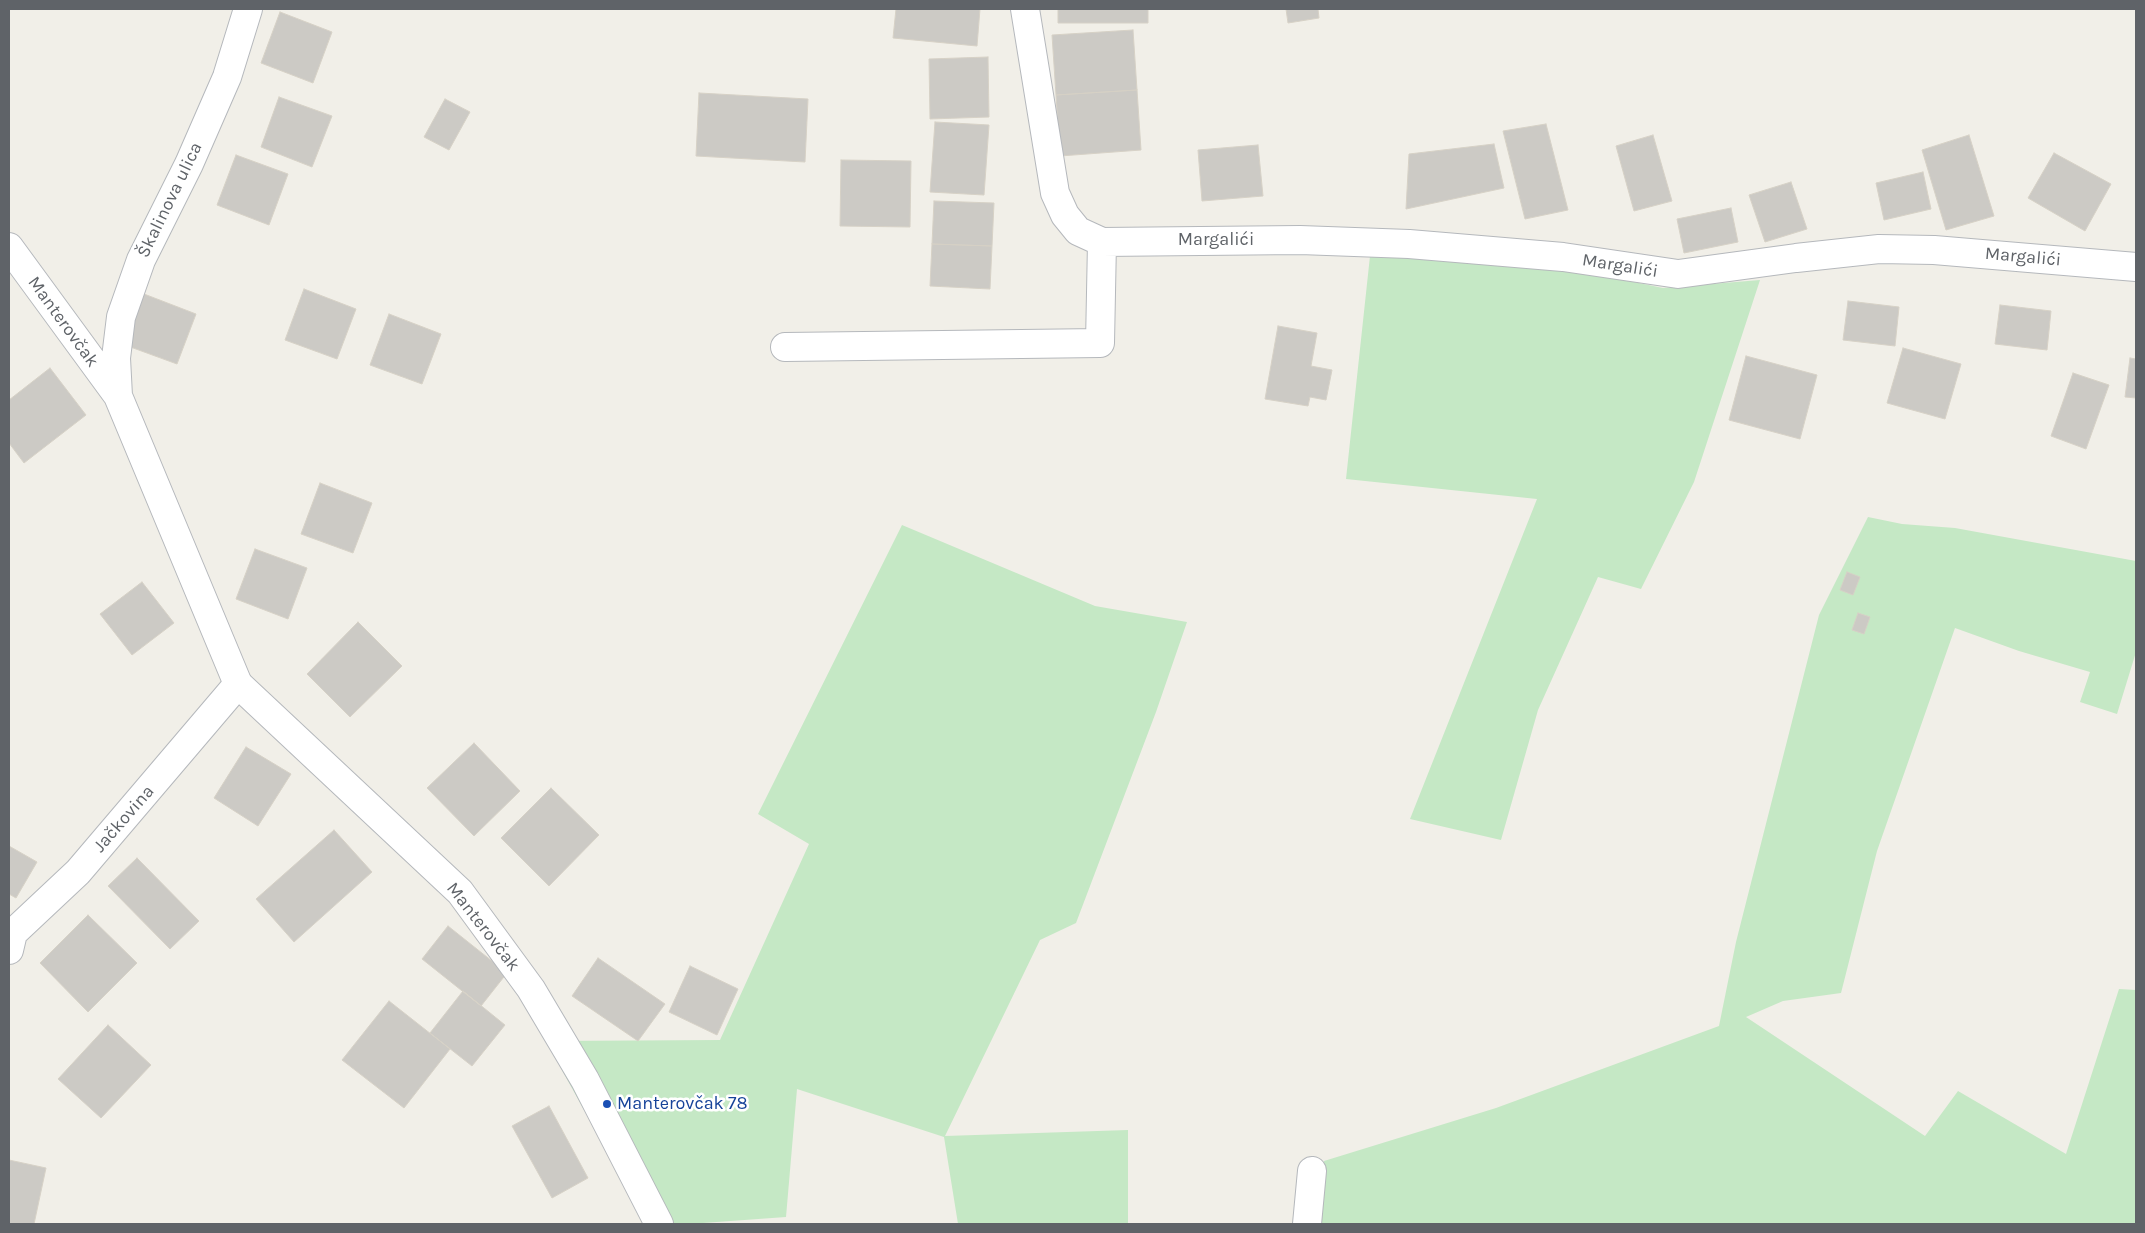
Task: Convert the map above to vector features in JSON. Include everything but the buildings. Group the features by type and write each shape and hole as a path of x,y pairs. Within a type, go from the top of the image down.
{"street":[{"name":"Škalinova ulica","path":"118,396 116,358 124,309 141,260 188,164 227,77 248,9"},
{"name":"Margalići","path":"1025,9 1055,193 1065,215 1078,231 1102,242 1300,240 1409,244 1563,256 1678,274 1796,258 1879,250 1961,252 2136,267"},
{"path":"785,347 1100,343 1102,242"},
{"name":"Manterovčak","path":"9,247 118,396"},
{"path":"118,396 238,684"},
{"name":"Manterovčak","path":"238,684 460,892 531,989 585,1080 659,1224"},
{"name":"Jačkovina","path":"10,938 78,872 238,684"},
{"path":"1307,1224 1312,1171"}],"green space":[{"path":"1370,256 1470,260 1605,276 1663,288 1760,280 1694,482 1641,589 1598,577 1538,710 1501,840 1410,819 1537,499 1346,479"},
{"path":"1868,517 1902,524 1955,528 2136,561 2136,652 2117,714 2080,702 2090,672 2019,651 1955,628 1877,851 1841,993 1783,1001 1746,1017 1925,1136 1958,1091 2066,1154 2119,989 2136,990 2136,1224 1318,1224 1324,1161 1496,1108 1719,1026 1736,942 1819,615"},
{"path":"902,525 1095,606 1187,622 1156,712 1076,923 1040,940 945,1136 1128,1130 1128,1224 958,1224 944,1137 797,1089 786,1217 689,1224 647,1224 563,1072 548,1041 720,1040 809,844 758,814"}],"place":[{"name":"Manterovčak 78","path":"607,1104"}]}
